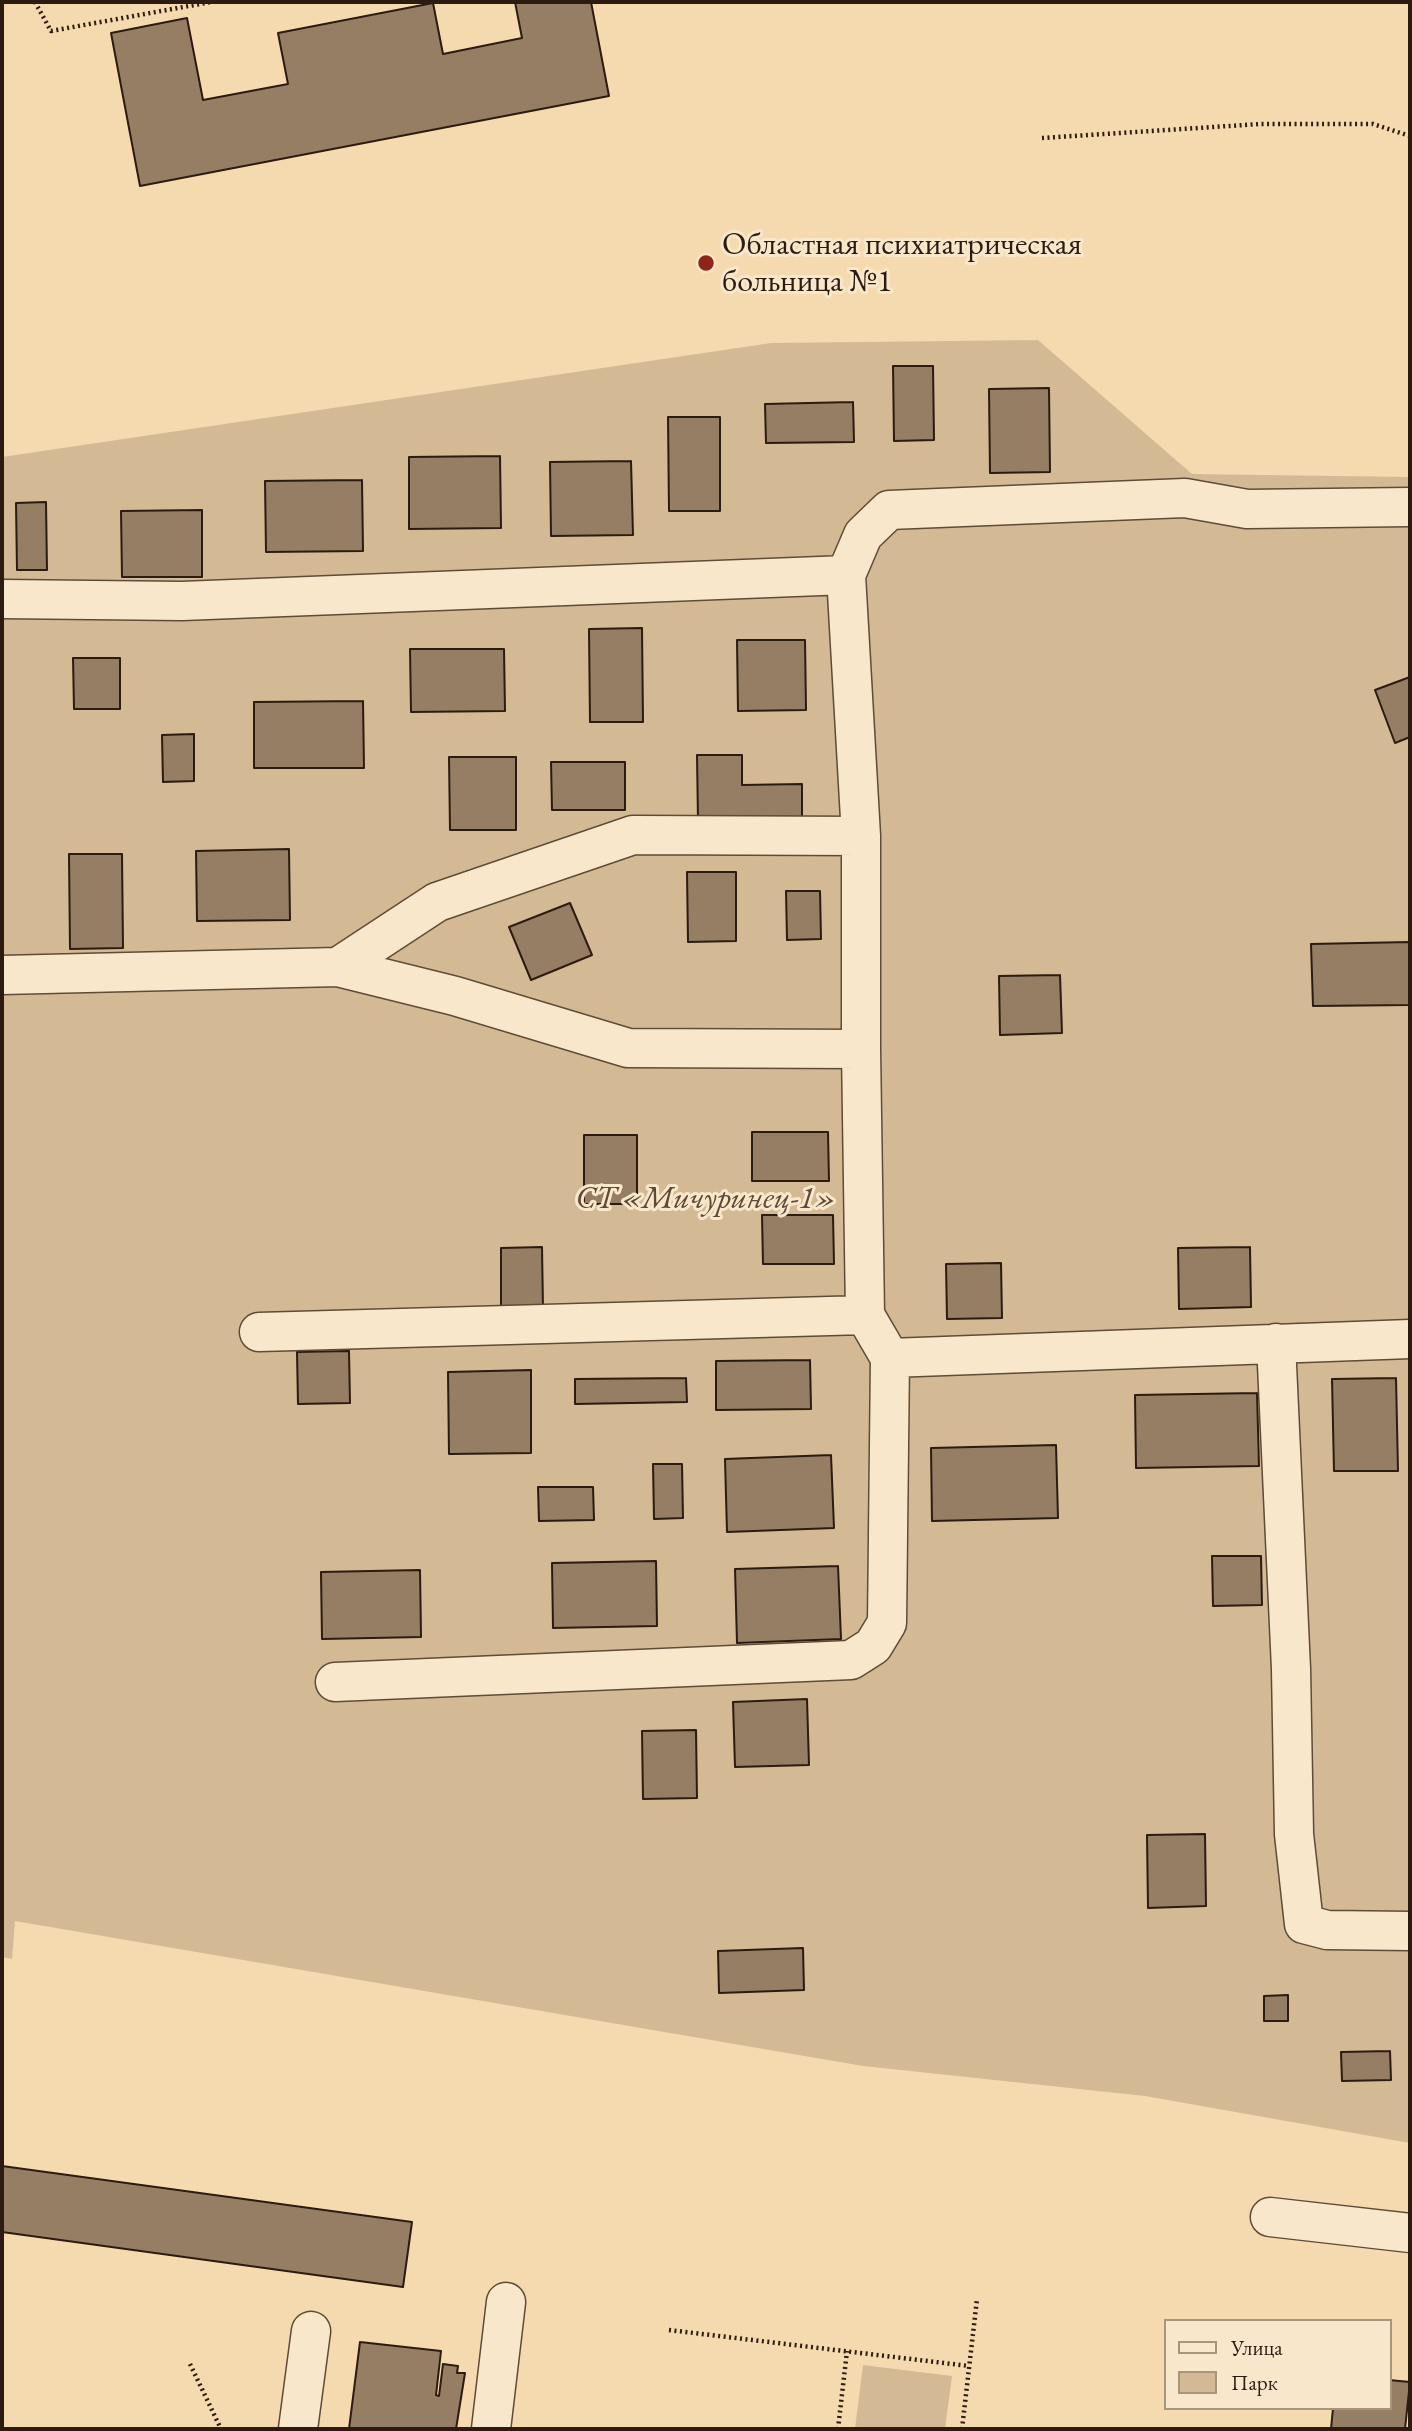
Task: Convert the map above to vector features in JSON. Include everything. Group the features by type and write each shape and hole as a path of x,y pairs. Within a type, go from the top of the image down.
{"lane":[{"path":"335,1682 850,1660 873,1646 887,1623 890,1358 865,1315 861,836 846,575 863,535 889,510 1185,498 1247,509 1410,507"},
{"path":"2,599 182,601 846,575"},
{"path":"338,967 437,902 632,835 861,836"},
{"path":"2,975 338,967 455,996 628,1048 861,1049"},
{"path":"258,1332 865,1315"},
{"path":"890,1358 1410,1339"},
{"path":"1276,1343 1292,1669 1294,1834 1304,1924 1327,1930 1410,1931"},
{"path":"1270,2217 1410,2233"},
{"path":"491,2429 506,2302"},
{"path":"298,2429 311,2331"}],"path":[{"path":"35,2 51,31 211,2"},
{"path":"1042,138 1260,124 1373,124 1410,136"},
{"path":"962,2429 977,2299"},
{"path":"669,2330 969,2365"},
{"path":"838,2429 847,2351"},
{"path":"190,2364 221,2429"}],"green space":[{"name":"СТ «Мичуринец-1»","path":"1038,340 1192,474 1410,477 1410,2143 1145,2096 863,2066 15,1921 12,1959 2,1957 2,457 771,343"},
{"path":"863,2365 952,2376 945,2429 855,2429"}],"building":[{"path":"515,2 591,2 609,96 140,186 111,33 187,18 203,100 288,84 278,33 433,3 443,54 522,38"},
{"path":"893,366 933,366 934,440 894,441"},
{"path":"1049,388 1050,472 990,473 989,389"},
{"path":"853,402 854,442 766,443 765,404"},
{"path":"668,417 720,417 720,511 669,511"},
{"path":"500,456 501,528 409,529 409,457"},
{"path":"631,461 633,535 551,536 550,462"},
{"path":"362,480 363,551 266,552 265,481"},
{"path":"46,502 47,570 17,570 16,503"},
{"path":"202,510 202,577 122,577 121,511"},
{"path":"642,628 643,722 590,722 589,629"},
{"path":"737,640 805,640 806,710 738,711"},
{"path":"410,649 504,649 505,711 411,712"},
{"path":"73,658 120,658 120,709 74,709"},
{"path":"1410,677 1410,737 1395,743 1375,690"},
{"path":"363,701 364,768 254,768 254,702"},
{"path":"194,734 194,781 163,782 162,735"},
{"path":"697,755 742,755 742,785 802,784 802,820 698,821"},
{"path":"449,757 516,757 516,830 450,830"},
{"path":"551,762 625,762 625,810 552,810"},
{"path":"289,849 290,920 197,921 196,851"},
{"path":"69,854 122,854 123,948 70,949"},
{"path":"687,872 736,872 736,941 688,942"},
{"path":"786,891 820,891 821,939 787,940"},
{"path":"570,903 592,955 531,980 509,927"},
{"path":"1410,942 1410,1005 1313,1006 1311,944"},
{"path":"1060,975 1062,1033 1000,1035 999,976"},
{"path":"752,1132 828,1132 829,1181 752,1181"},
{"path":"584,1135 637,1135 637,1204 584,1204"},
{"path":"762,1215 833,1215 834,1264 763,1264"},
{"path":"542,1247 543,1309 501,1309 501,1248"},
{"path":"1250,1247 1251,1307 1179,1309 1178,1248"},
{"path":"1001,1263 1002,1318 947,1319 946,1264"},
{"path":"349,1351 350,1403 298,1404 297,1352"},
{"path":"810,1360 811,1409 716,1410 716,1361"},
{"path":"531,1370 531,1453 449,1454 448,1372"},
{"path":"686,1378 687,1402 575,1404 575,1379"},
{"path":"1396,1378 1398,1471 1334,1471 1332,1379"},
{"path":"1257,1393 1259,1466 1136,1468 1135,1395"},
{"path":"1056,1445 1058,1518 932,1521 931,1448"},
{"path":"831,1455 834,1528 727,1532 725,1459"},
{"path":"653,1464 682,1464 683,1518 654,1519"},
{"path":"538,1487 593,1487 594,1520 539,1521"},
{"path":"1212,1556 1261,1556 1262,1605 1213,1606"},
{"path":"656,1561 657,1626 553,1628 552,1563"},
{"path":"838,1566 841,1639 737,1643 735,1569"},
{"path":"420,1570 421,1637 322,1639 321,1572"},
{"path":"807,1699 809,1765 735,1767 733,1702"},
{"path":"696,1730 697,1798 643,1799 642,1731"},
{"path":"1205,1834 1206,1906 1148,1908 1147,1835"},
{"path":"803,1948 804,1990 719,1993 718,1951"},
{"path":"1288,1995 1288,2021 1264,2021 1264,1996"},
{"path":"1390,2051 1391,2080 1342,2081 1341,2052"},
{"path":"2,2166 412,2222 403,2287 2,2232"},
{"path":"360,2342 441,2351 436,2395 439,2396 443,2364 458,2366 457,2373 465,2373 456,2429 349,2429"},
{"path":"1391,2380 1410,2382 1405,2429 1331,2429 1333,2410 1391,2410"}],"place":[{"name":"Областная психиатрическая больница №1","path":"706,263"}]}
